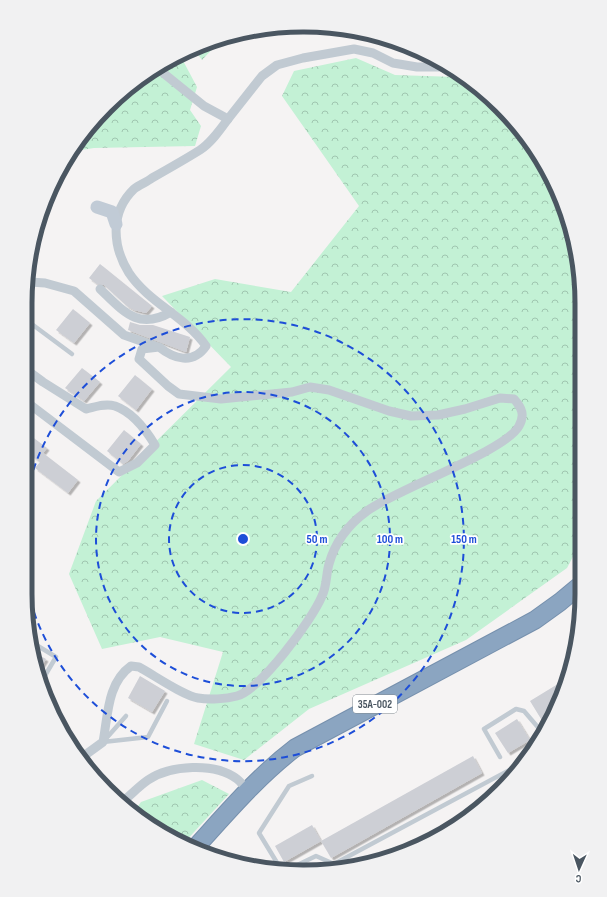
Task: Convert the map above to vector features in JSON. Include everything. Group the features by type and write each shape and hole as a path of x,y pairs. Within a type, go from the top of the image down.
{"highway":[{"name":"35А-002","path":"199,844 276,762 295,748 535,620 575,590"}],"main road":[{"path":"96,207 112,212 116,224"}],"street":[{"path":"33,282 45,283 74,291 124,335 159,347 169,355 188,359 200,354 206,346 188,325 146,292 129,273 116,239 116,224 120,206 135,188 201,150 262,76 277,65 303,58 354,49 373,53 393,63 417,67 437,67"},
{"path":"162,72 204,106 228,119"},
{"path":"100,289 124,311 142,320 161,318 171,312"},
{"path":"85,755 103,742 108,702 124,671 131,666 139,667 197,698 213,699 238,696 258,681 280,659 312,616 323,595 329,563 334,550 343,534 357,519 378,503 487,451 514,432 519,427 522,417 521,407 514,399 500,398 465,409 438,415 411,416 389,411 329,390 310,387 292,392 221,399 180,394 168,386 139,359 142,349 159,347"},
{"path":"32,374 86,409 100,405 114,406 134,418 148,433 155,446 137,463 119,472 32,407"},
{"path":"125,799 149,780 172,770 190,767 224,773 236,778 248,790"}],"lane":[{"path":"32,324 72,354"},
{"path":"37,645 56,657 45,676"},
{"path":"103,742 148,737 167,701"},
{"path":"500,756 484,729 516,709 524,711 539,729"},
{"path":"103,742 126,716"},
{"path":"336,863 511,769"},
{"path":"279,864 259,833 289,786 312,776"},
{"path":"298,865 316,856 333,863"}],"green space":[{"path":"215,46 202,60 198,54"},
{"path":"356,58 395,75 452,77 483,99 508,124 539,168 561,216 573,268 575,304 575,553 567,568 466,640 309,709 244,760 194,744 223,652 160,637 102,649 69,574 96,501 231,367 162,296 215,279 291,292 359,206 282,96 294,71"},
{"path":"183,60 197,87 190,110 201,126 195,146 94,148 80,150 99,124 124,99 168,68"},
{"path":"202,780 229,794 188,839 168,829 137,808 141,802"}],"building":[{"path":"100,264 152,306 146,313 134,310 127,306 104,285 97,284 89,278"},
{"path":"73,309 90,323 74,343 56,330"},
{"path":"130,322 140,325 153,325 190,337 186,352 128,330"},
{"path":"82,368 100,382 84,401 65,388"},
{"path":"135,375 152,389 136,410 118,396"},
{"path":"124,430 141,444 128,461 123,464 107,451"},
{"path":"32,437 47,448 43,453 78,480 68,493 35,468 40,462 32,456"},
{"path":"39,655 46,659 42,666"},
{"path":"140,676 165,691 152,712 128,698"},
{"path":"560,682 550,708 547,709 548,712 543,722 530,701"},
{"path":"517,719 530,740 508,753 495,733"},
{"path":"473,756 482,773 331,858 321,841"},
{"path":"312,825 321,841 284,862 275,846"}]}
